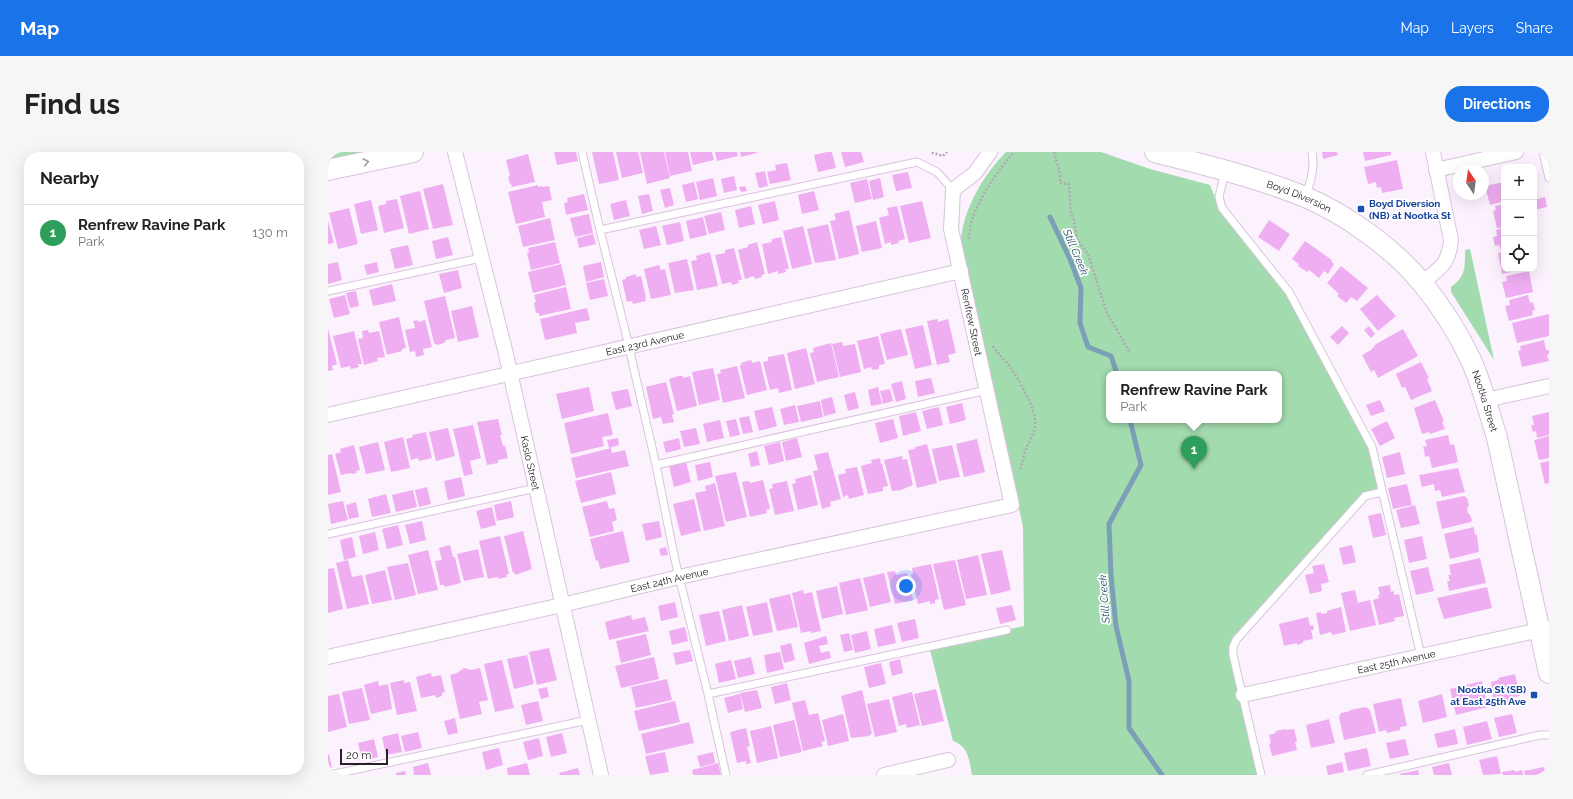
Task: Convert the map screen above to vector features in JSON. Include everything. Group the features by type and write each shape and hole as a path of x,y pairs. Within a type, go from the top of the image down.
{"street":[{"path":"328,170 413,152"},
{"name":"Kaslo Street","path":"455,152 480,258 510,374 601,775"},
{"name":"Boyd Diversion","path":"1155,152 1276,186 1305,197 1334,212 1361,229 1402,263 1422,283"},
{"path":"1422,283 1442,266 1450,254 1451,240 1433,152"},
{"path":"1436,170 1516,152"},
{"path":"953,190 975,173 991,153"},
{"name":"Renfrew Street","path":"953,190 951,229 1012,505"},
{"name":"East 23rd Avenue","path":"328,415 961,271"},
{"name":"Nootka Street","path":"1422,283 1450,322 1471,361 1486,400 1497,438 1544,629 1549,673"},
{"path":"1486,400 1549,386"},
{"name":"East 24th Avenue","path":"328,657 562,605 679,577 1012,505"},
{"name":"East 25th Avenue","path":"1243,695 1544,629"},
{"path":"884,775 948,760"}],"lane":[{"path":"582,152 656,465 679,577 726,775"},
{"path":"1305,197 1312,179 1314,161 1312,152"},
{"path":"1543,152 1549,178"},
{"path":"600,230 917,162 937,172 953,190"},
{"path":"1225,171 1219,197 1222,208 1289,292 1372,447 1421,656"},
{"path":"328,291 480,258"},
{"path":"656,465 987,390"},
{"path":"328,534 536,488"},
{"path":"1261,775 1233,655 1236,640 1365,496 1382,492"},
{"path":"708,694 1007,630"},
{"path":"330,775 588,720"},
{"path":"1367,775 1540,735 1549,735"}],"path":[{"path":"932,152 932,154 943,156 946,152"},
{"path":"968,244 972,218 986,190 998,170 1014,152"},
{"path":"1054,152 1060,174 1060,183 1069,184 1071,214 1074,220 1077,240 1088,254 1107,313 1130,353"},
{"path":"990,340 996,351 1008,364 1035,414 1036,424 1032,438 1025,451 1019,474 1008,483"}],"green space":[{"path":"372,152 328,162 328,153"},
{"path":"1006,152 1101,152 1150,169 1210,185 1223,217 1227,214 1289,292 1372,447 1382,492 1365,496 1233,647 1261,775 972,775 969,759 965,750 953,741 929,646 1024,626 1023,527 961,239 966,215 976,192 990,171"},
{"path":"1470,249 1494,360 1451,292 1451,287 1460,279 1464,271 1465,250"}],"building":[{"path":"554,152 576,152 578,161 557,165"},
{"path":"592,152 613,152 619,180 599,184"},
{"path":"616,152 638,152 643,173 622,178"},
{"path":"640,152 664,152 670,178 647,184"},
{"path":"665,152 688,152 692,171 670,176"},
{"path":"690,152 712,152 714,160 693,165"},
{"path":"715,152 737,152 738,156 717,161"},
{"path":"740,152 757,152 757,153 741,157"},
{"path":"832,152 836,168 818,172 814,155"},
{"path":"841,152 861,152 864,162 845,167"},
{"path":"1322,152 1337,152 1338,155 1323,159"},
{"path":"1363,152 1391,152 1391,155 1365,161"},
{"path":"528,154 535,182 512,187 508,177 510,176 506,160"},
{"path":"1397,160 1403,189 1382,193 1381,187 1377,188 1376,182 1368,184 1364,167"},
{"path":"787,163 791,180 770,184 767,172 776,170 775,165"},
{"path":"765,171 768,186 759,188 755,173"},
{"path":"908,172 912,188 896,191 892,175"},
{"path":"734,176 737,190 724,193 721,179"},
{"path":"713,178 717,196 700,200 696,182"},
{"path":"880,178 884,197 873,200 869,181"},
{"path":"867,179 872,199 855,203 850,183"},
{"path":"694,182 698,199 686,202 682,185"},
{"path":"1501,183 1501,202 1490,205 1489,185"},
{"path":"443,184 453,225 433,229 423,189"},
{"path":"538,185 538,187 549,186 552,200 542,202 545,217 516,224 508,192"},
{"path":"745,186 747,191 741,192 739,187"},
{"path":"670,188 674,205 665,208 660,190"},
{"path":"420,191 429,229 409,234 400,196"},
{"path":"814,191 819,210 802,214 798,195"},
{"path":"584,194 588,210 566,215 564,203 568,202 567,198"},
{"path":"649,194 653,211 642,214 638,196"},
{"path":"1545,197 1547,207 1537,209 1537,199"},
{"path":"397,199 404,228 384,233 378,206 386,204 386,201"},
{"path":"371,200 378,230 361,234 354,204"},
{"path":"626,200 630,216 614,220 610,204"},
{"path":"775,201 779,220 763,224 758,205"},
{"path":"922,201 931,238 909,243 900,206"},
{"path":"1501,205 1501,227 1497,228 1493,211 1496,210 1495,206"},
{"path":"751,206 755,224 739,228 735,210"},
{"path":"897,206 905,239 898,241 899,243 891,245 891,242 885,244 879,218 889,215 887,208"},
{"path":"349,208 358,244 338,249 329,213"},
{"path":"849,210 859,254 839,259 830,221 836,220 834,214"},
{"path":"721,212 725,230 709,234 704,216"},
{"path":"589,214 593,233 575,237 570,218"},
{"path":"703,217 707,235 690,239 686,221"},
{"path":"550,218 555,240 523,247 518,226"},
{"path":"1269,220 1290,234 1279,251 1258,237"},
{"path":"328,221 334,243 328,244"},
{"path":"876,221 882,248 862,252 856,226"},
{"path":"680,222 684,241 667,245 662,226"},
{"path":"828,224 836,260 815,263 807,229"},
{"path":"656,226 661,245 644,249 639,230"},
{"path":"803,226 812,264 792,269 783,231"},
{"path":"1501,229 1501,251 1499,245 1495,246 1493,237 1497,236 1496,230"},
{"path":"593,234 596,244 579,248 577,238"},
{"path":"448,237 453,255 436,259 432,241"},
{"path":"781,237 789,269 785,269 786,272 778,274 778,271 768,274 762,244 772,242 772,239"},
{"path":"1305,241 1332,260 1331,261 1334,264 1328,274 1324,271 1319,278 1309,270 1307,272 1298,266 1299,264 1292,259"},
{"path":"555,242 560,263 531,270 527,253 529,252 528,248"},
{"path":"757,242 765,274 762,275 762,277 755,279 754,276 745,279 738,250"},
{"path":"408,245 413,265 395,269 390,249"},
{"path":"734,248 742,280 738,280 739,283 732,285 731,282 722,284 715,255 725,253 725,250"},
{"path":"710,252 718,286 697,290 691,261 697,260 696,256"},
{"path":"1501,252 1501,269 1498,253"},
{"path":"687,259 694,290 675,293 668,263"},
{"path":"338,262 342,280 328,284 328,264"},
{"path":"377,262 379,272 367,275 364,265"},
{"path":"601,262 604,277 586,282 583,266"},
{"path":"561,264 566,285 533,293 528,272"},
{"path":"659,265 661,270 665,269 671,295 651,299 644,269"},
{"path":"1341,266 1368,288 1357,301 1351,297 1346,303 1337,296 1339,294 1327,283"},
{"path":"458,270 462,288 444,293 439,274"},
{"path":"1529,272 1533,292 1506,298 1502,282 1507,281 1506,276"},
{"path":"636,274 636,277 641,276 646,301 633,304 632,301 627,302 622,280"},
{"path":"604,279 608,296 590,300 586,283"},
{"path":"392,284 396,301 373,306 369,290"},
{"path":"566,287 571,309 539,316 539,313 536,313 534,303 536,302 534,295"},
{"path":"356,291 359,306 350,308 346,293"},
{"path":"345,295 350,314 334,318 329,299"},
{"path":"1377,295 1396,316 1378,331 1360,309"},
{"path":"1528,295 1530,303 1533,302 1535,310 1532,311 1533,315 1509,321 1505,306 1510,305 1509,300"},
{"path":"445,296 455,338 446,340 444,343 437,345 434,343 424,301"},
{"path":"472,306 479,337 458,342 451,311"},
{"path":"587,308 590,320 575,323 577,333 545,340 540,319"},
{"path":"1549,314 1549,336 1517,343 1512,323"},
{"path":"399,317 406,348 402,349 402,351 387,355 379,322"},
{"path":"938,319 938,322 948,319 956,353 948,355 950,362 937,365 927,321"},
{"path":"418,320 418,322 425,320 432,347 423,349 424,355 416,357 415,351 410,352 405,330 415,328 413,321"},
{"path":"923,325 932,365 915,369 905,329"},
{"path":"1342,326 1349,333 1338,345 1330,337"},
{"path":"1369,326 1375,334 1371,338 1364,330"},
{"path":"328,329 337,364 332,366 333,370 328,371"},
{"path":"901,329 908,355 887,360 880,334"},
{"path":"1403,329 1418,356 1378,378 1374,370 1371,372 1362,355 1371,350 1376,344"},
{"path":"368,330 369,333 379,331 385,357 377,358 378,361 364,365 358,339 363,338 362,331"},
{"path":"354,331 362,364 358,364 359,367 351,369 350,366 341,368 333,336"},
{"path":"878,336 885,364 879,365 879,369 872,370 871,367 864,369 857,341"},
{"path":"1544,340 1546,350 1549,350 1549,354 1547,355 1549,361 1522,367 1518,351 1521,350 1520,346"},
{"path":"842,342 843,346 855,344 861,372 840,377 832,344"},
{"path":"831,343 839,377 817,382 810,353 814,352 813,348"},
{"path":"806,348 815,384 795,389 787,353"},
{"path":"784,354 792,390 779,393 778,388 770,390 763,362 768,361 768,357"},
{"path":"751,360 752,363 760,361 767,390 747,395 740,366 741,363"},
{"path":"1421,362 1429,378 1427,379 1432,391 1411,400 1405,387 1402,388 1396,374"},
{"path":"737,366 745,398 723,403 717,374 721,373 720,370"},
{"path":"713,368 720,400 699,405 692,372"},
{"path":"683,376 683,378 690,376 697,406 677,411 669,379"},
{"path":"931,378 935,393 918,397 915,381"},
{"path":"902,381 906,399 896,402 891,384"},
{"path":"666,382 674,414 672,415 674,422 663,424 661,417 653,419 646,387"},
{"path":"589,387 594,411 562,419 556,394"},
{"path":"878,387 882,404 871,406 868,390"},
{"path":"628,389 632,406 616,410 611,392"},
{"path":"890,389 893,401 883,404 880,391"},
{"path":"855,392 859,408 848,411 844,395"},
{"path":"832,397 836,413 824,416 821,400"},
{"path":"1380,400 1385,411 1371,416 1366,405"},
{"path":"1435,400 1444,421 1442,422 1445,429 1430,434 1429,432 1422,434 1414,408"},
{"path":"820,401 823,417 801,422 797,406"},
{"path":"962,403 966,420 950,424 946,407"},
{"path":"795,405 799,422 784,425 780,409"},
{"path":"772,407 777,426 759,431 754,411"},
{"path":"939,407 943,425 927,429 922,411"},
{"path":"916,412 921,431 903,436 899,416"},
{"path":"1549,412 1549,435 1537,438 1536,431 1533,432 1531,425 1534,425 1532,416"},
{"path":"608,413 613,435 602,437 604,446 571,454 564,423"},
{"path":"749,416 753,432 743,434 739,418"},
{"path":"498,419 502,435 500,435 508,458 498,460 498,463 487,465 477,422"},
{"path":"736,419 740,435 730,437 726,421"},
{"path":"893,419 898,438 880,443 875,423"},
{"path":"720,420 724,438 707,442 703,424"},
{"path":"1387,421 1395,438 1380,446 1371,429"},
{"path":"473,425 481,458 470,461 473,474 464,476 453,429"},
{"path":"448,428 455,456 436,461 429,432"},
{"path":"696,428 700,444 684,447 680,431"},
{"path":"426,432 432,458 419,461 418,458 411,460 406,439 413,437 412,435"},
{"path":"1448,435 1450,445 1454,444 1458,462 1432,468 1429,456 1425,457 1423,447 1427,446 1425,440"},
{"path":"1549,436 1549,458 1539,460 1534,440"},
{"path":"403,437 410,468 391,472 384,442"},
{"path":"618,438 619,445 609,448 607,440"},
{"path":"679,438 681,449 666,453 663,442"},
{"path":"797,438 802,457 786,461 782,442"},
{"path":"977,439 985,472 964,477 956,444"},
{"path":"378,442 385,470 366,474 359,447"},
{"path":"780,442 784,461 769,465 764,446"},
{"path":"927,444 937,483 917,488 908,450"},
{"path":"354,445 360,470 356,471 357,473 341,475 335,454 341,452 340,449"},
{"path":"952,445 960,477 939,481 932,449"},
{"path":"611,448 612,453 625,450 629,466 576,478 571,458"},
{"path":"757,451 760,465 751,467 748,454"},
{"path":"828,452 841,499 830,502 831,506 822,509 813,471 818,470 814,455"},
{"path":"1400,452 1405,474 1387,478 1382,457"},
{"path":"332,454 341,492 328,495 328,455"},
{"path":"902,456 903,460 907,459 913,485 901,490 892,491 884,460"},
{"path":"880,458 888,486 883,487 883,491 868,494 861,466 872,463 871,460"},
{"path":"1549,461 1549,483 1545,484 1540,463"},
{"path":"686,462 691,482 674,487 669,466"},
{"path":"710,462 713,477 698,481 695,465"},
{"path":"857,467 864,495 849,499 848,495 843,497 838,475 846,473 845,469"},
{"path":"1458,468 1465,492 1442,497 1440,490 1435,491 1434,484 1422,487 1419,475"},
{"path":"611,472 616,494 581,503 575,481"},
{"path":"736,472 747,517 726,522 715,476"},
{"path":"811,475 818,505 798,510 792,484 796,483 795,479"},
{"path":"461,477 465,496 448,500 444,481"},
{"path":"763,480 770,509 766,510 767,513 750,517 742,482 749,481 750,483"},
{"path":"787,481 794,511 775,515 769,489 773,488 772,484"},
{"path":"715,483 725,526 704,531 695,493 706,491 705,486"},
{"path":"1407,484 1412,505 1393,509 1388,488"},
{"path":"427,487 431,504 419,507 415,490"},
{"path":"413,490 417,507 396,512 392,495"},
{"path":"386,494 391,513 372,517 368,499"},
{"path":"1464,496 1467,498 1469,505 1467,508 1472,520 1471,522 1442,529 1436,502"},
{"path":"694,499 701,531 681,536 673,504"},
{"path":"343,501 348,520 331,524 328,504"},
{"path":"511,501 514,517 497,521 494,505"},
{"path":"607,501 609,509 614,508 617,520 612,522 614,531 590,537 582,507"},
{"path":"356,502 359,517 349,519 346,505"},
{"path":"1415,505 1420,524 1401,528 1396,510"},
{"path":"492,507 496,525 481,529 476,511"},
{"path":"1381,513 1386,535 1373,538 1368,516"},
{"path":"422,521 426,540 410,544 405,525"},
{"path":"659,521 662,537 646,541 642,524"},
{"path":"398,525 403,545 387,549 382,529"},
{"path":"1474,527 1475,535 1477,534 1479,552 1450,559 1444,534"},
{"path":"523,531 532,569 515,575 515,573 513,573 504,536"},
{"path":"623,531 630,562 600,569 598,560 596,561 590,539"},
{"path":"375,532 379,550 363,554 359,536"},
{"path":"500,536 509,574 506,575 507,577 488,579 479,541"},
{"path":"1422,536 1427,559 1409,563 1404,540"},
{"path":"352,537 356,557 344,560 340,540"},
{"path":"450,545 453,557 455,557 461,583 445,587 444,585 440,585 435,561 442,560 439,548"},
{"path":"1352,545 1356,562 1343,565 1339,548"},
{"path":"666,547 668,555 661,556 659,549"},
{"path":"478,549 484,577 464,581 457,554"},
{"path":"428,550 438,590 418,594 408,555"},
{"path":"1002,550 1011,590 991,595 981,554"},
{"path":"978,555 987,595 966,599 957,560"},
{"path":"1480,558 1486,583 1449,591 1447,581 1450,581 1448,575 1451,575 1449,565"},
{"path":"348,560 352,577 362,575 369,604 347,609 336,563"},
{"path":"955,560 966,605 944,610 933,564"},
{"path":"408,563 416,595 395,600 387,567"},
{"path":"931,564 939,599 935,600 935,603 930,604 930,601 918,604 911,574 913,574 912,568"},
{"path":"1324,564 1329,582 1321,584 1322,591 1310,594 1305,575 1314,573 1312,566"},
{"path":"1428,567 1434,591 1416,595 1410,571"},
{"path":"334,568 343,609 328,613 328,569"},
{"path":"385,570 392,600 372,604 365,575"},
{"path":"895,571 896,575 907,573 913,600 895,604 887,572"},
{"path":"884,573 891,602 870,607 863,578"},
{"path":"860,578 868,610 846,615 839,583"},
{"path":"1390,585 1391,592 1394,591 1394,595 1399,594 1404,616 1394,618 1395,621 1379,625 1373,600 1379,598 1378,595 1380,594 1378,587"},
{"path":"837,586 843,614 822,619 816,591"},
{"path":"1487,587 1492,608 1444,619 1437,598"},
{"path":"803,590 804,594 812,592 821,631 801,633 792,593"},
{"path":"1355,590 1358,603 1370,600 1376,625 1350,631 1341,593"},
{"path":"790,594 798,627 777,631 769,599"},
{"path":"675,602 678,617 661,621 658,606"},
{"path":"767,602 773,632 753,636 746,607"},
{"path":"742,605 749,636 729,641 722,610"},
{"path":"1012,605 1016,620 1000,624 996,608"},
{"path":"1341,607 1346,632 1332,635 1331,632 1320,635 1316,613 1327,613 1327,611"},
{"path":"719,611 726,641 706,646 699,615"},
{"path":"631,615 632,620 645,617 649,631 609,640 605,622"},
{"path":"1308,617 1310,626 1313,625 1314,630 1311,630 1313,639 1303,641 1303,643 1297,645 1297,643 1284,646 1279,624"},
{"path":"915,619 919,638 902,642 897,623"},
{"path":"892,625 896,643 878,647 874,629"},
{"path":"685,627 688,641 672,645 669,631"},
{"path":"867,631 871,649 855,653 851,635"},
{"path":"849,633 853,650 844,652 840,635"},
{"path":"646,634 651,655 621,663 616,641"},
{"path":"826,636 828,644 819,646 821,653 829,651 831,658 809,664 804,643"},
{"path":"791,643 795,660 784,663 780,646"},
{"path":"549,648 557,680 537,685 529,652"},
{"path":"690,650 693,661 676,665 673,653"},
{"path":"780,652 784,669 767,673 764,655"},
{"path":"527,655 534,684 514,689 507,659"},
{"path":"654,657 659,679 621,688 615,666"},
{"path":"751,657 755,674 738,678 734,661"},
{"path":"900,659 903,673 892,676 889,662"},
{"path":"502,660 514,708 495,712 484,664"},
{"path":"731,660 736,679 719,683 715,664"},
{"path":"881,663 886,684 869,688 864,667"},
{"path":"464,668 471,670 480,668 488,700 479,702 482,714 460,719 450,675 457,673"},
{"path":"431,673 432,677 441,675 445,692 442,693 442,696 436,698 435,695 421,698 416,677"},
{"path":"1515,674 1520,696 1514,697 1514,700 1510,702 1494,706 1491,682 1499,680 1498,678"},
{"path":"667,679 672,700 636,708 631,687"},
{"path":"404,680 404,683 410,682 417,711 397,715 390,683"},
{"path":"378,681 379,686 388,684 392,709 371,714 364,685"},
{"path":"1482,681 1488,707 1456,715 1450,689"},
{"path":"787,683 791,700 775,704 771,687"},
{"path":"547,687 549,697 541,699 538,689"},
{"path":"362,688 370,720 349,724 342,692"},
{"path":"936,689 944,721 922,726 914,694"},
{"path":"757,690 762,708 745,712 740,693"},
{"path":"862,690 872,733 869,736 851,738 841,696"},
{"path":"912,692 920,725 907,728 906,724 899,726 892,697"},
{"path":"339,694 347,727 328,732 328,696"},
{"path":"740,694 743,709 728,713 724,698"},
{"path":"1442,694 1447,717 1423,723 1418,701"},
{"path":"1401,698 1407,726 1400,727 1400,730 1387,733 1386,730 1379,732 1373,704"},
{"path":"889,699 897,732 875,737 867,704"},
{"path":"805,700 809,715 818,713 825,741 821,742 823,746 803,751 792,703"},
{"path":"538,701 543,721 526,725 521,705"},
{"path":"675,701 680,722 639,731 634,711"},
{"path":"1366,707 1370,710 1376,733 1344,740 1339,717 1341,713"},
{"path":"843,714 849,741 828,746 822,720"},
{"path":"1512,714 1517,733 1499,737 1494,718"},
{"path":"455,718 458,733 448,735 444,721"},
{"path":"1329,719 1335,743 1311,748 1306,725"},
{"path":"794,720 802,752 780,757 773,725"},
{"path":"1487,721 1492,739 1467,745 1463,727"},
{"path":"689,722 694,743 646,754 641,734"},
{"path":"771,726 778,758 757,763 750,731"},
{"path":"746,728 750,746 747,747 751,763 746,764 746,761 737,763 730,732"},
{"path":"1294,729 1297,741 1295,742 1297,750 1272,756 1269,744 1271,743 1269,735 1276,733 1275,731"},
{"path":"1455,729 1458,744 1438,748 1434,734"},
{"path":"418,732 422,748 405,752 401,736"},
{"path":"398,733 402,752 386,755 382,737"},
{"path":"562,733 567,753 551,757 546,737"},
{"path":"539,738 543,756 528,760 523,742"},
{"path":"374,739 378,757 362,761 358,743"},
{"path":"1405,739 1409,755 1390,759 1386,743"},
{"path":"499,748 503,765 486,770 482,752"},
{"path":"1367,748 1371,766 1348,771 1344,753"},
{"path":"665,752 669,772 650,775 645,756"},
{"path":"713,752 715,763 700,767 697,756"},
{"path":"329,754 332,768 328,769 328,755"},
{"path":"1497,756 1501,774 1483,775 1479,760"},
{"path":"1342,762 1344,772 1328,775 1326,766"},
{"path":"428,763 431,775 414,775 413,767"},
{"path":"527,763 530,775 508,775 507,768"},
{"path":"718,763 721,775 693,775 692,770"},
{"path":"1449,763 1452,775 1434,775 1432,767"},
{"path":"1544,767 1546,775 1525,775 1524,771"},
{"path":"578,768 580,775 560,775 559,773"},
{"path":"1418,770 1419,775 1399,774"},
{"path":"1515,770 1515,772 1522,770 1523,775 1503,775 1502,772"},
{"path":"405,771 406,775 396,775 396,773"}],"waterway":[{"name":"Still Creek","path":"1050,217 1070,259 1081,288 1080,323 1088,347 1111,356 1116,371"},
{"name":"Still Creek","path":"1131,423 1141,465 1109,524 1111,575 1116,626 1129,681 1129,728 1162,775"}],"place":[{"name":"Boyd Diversion (NB) at Nootka St","path":"1361,209"},
{"name":"Renfrew Ravine Park","path":"1194,469"},
{"name":"Nootka St (SB) at East 25th Ave","path":"1534,695"}]}
